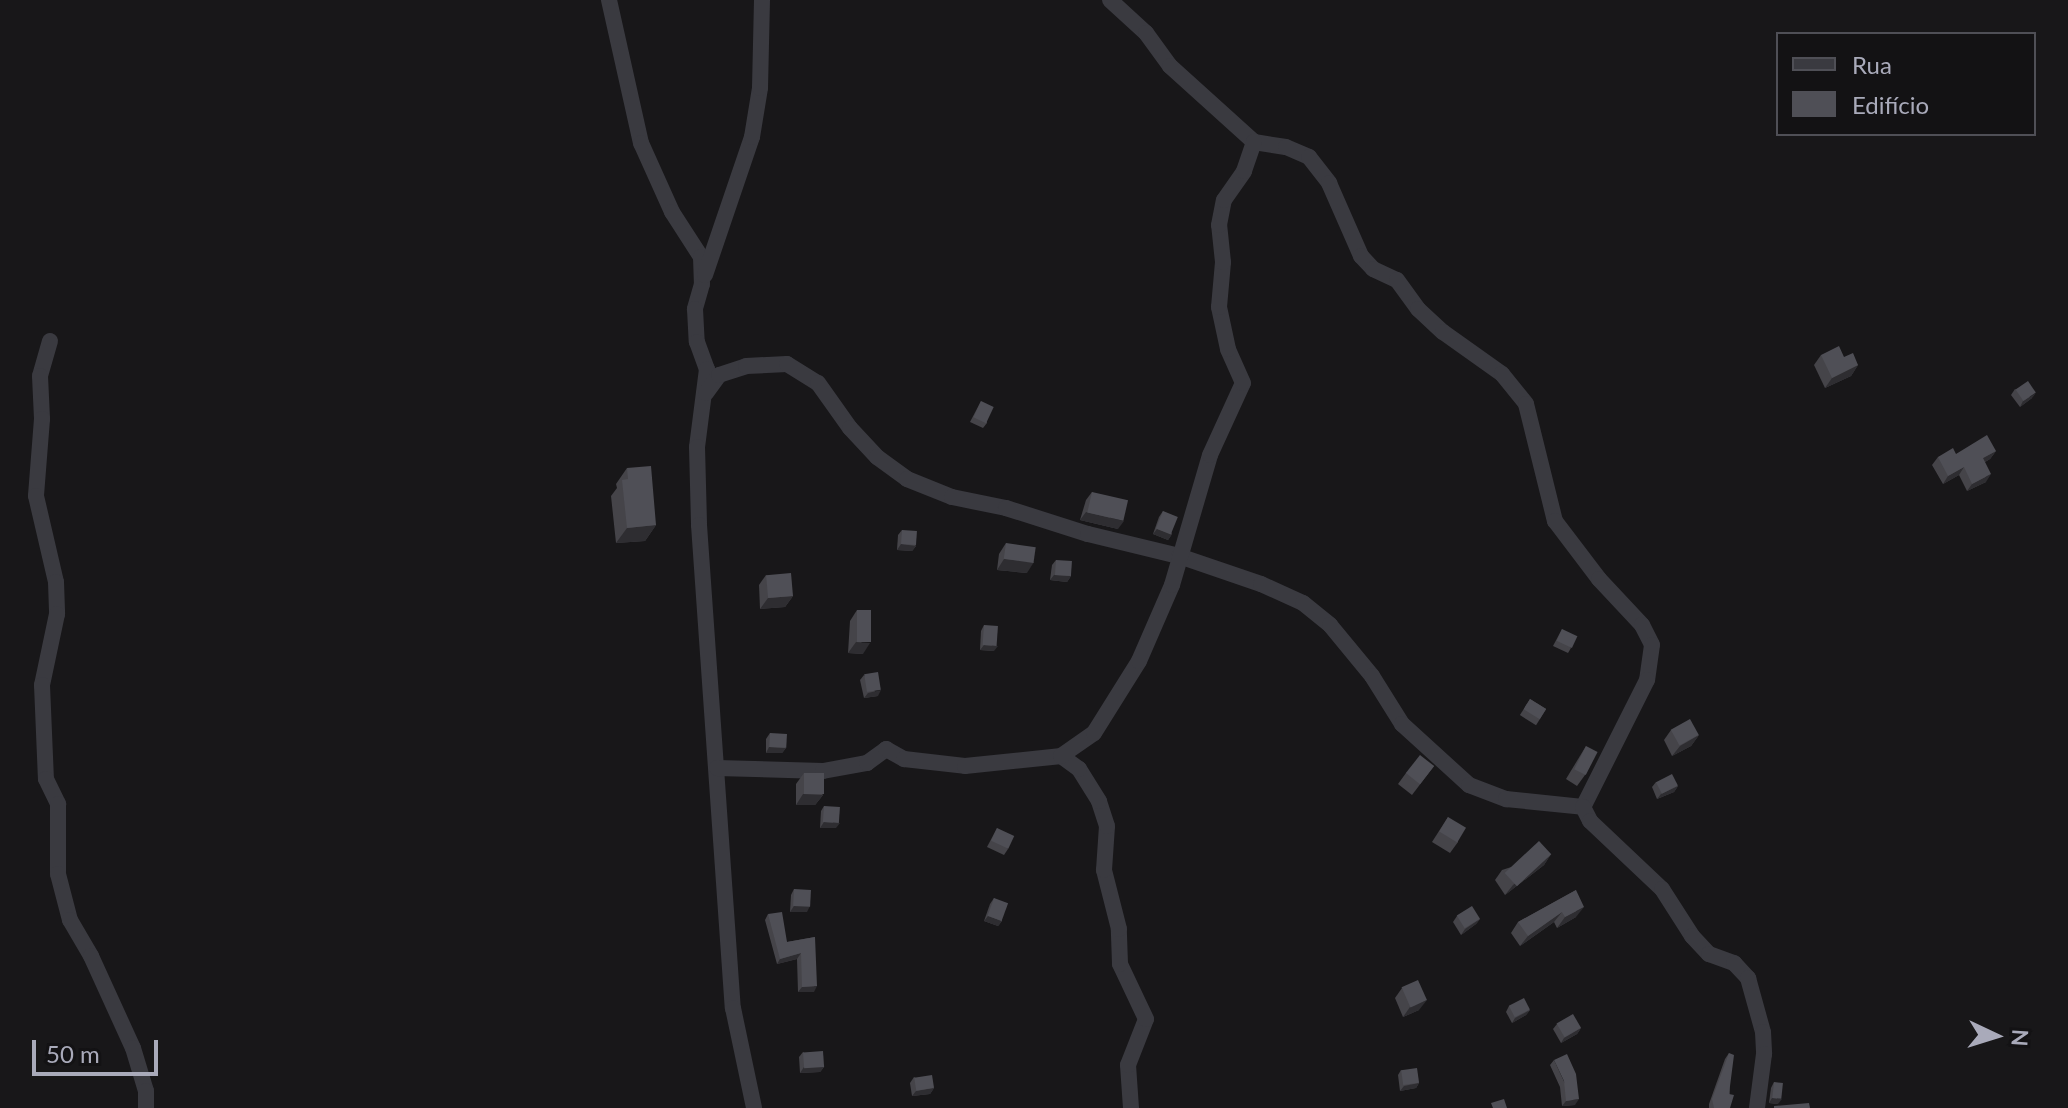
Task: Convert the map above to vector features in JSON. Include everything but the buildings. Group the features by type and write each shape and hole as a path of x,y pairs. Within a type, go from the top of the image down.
{"street":[{"path":"609,0 641,143 672,212 701,257 702,284"},
{"path":"754,1108 733,1008 699,525 697,447 707,369 697,342 695,309 752,137 760,88 762,0"},
{"path":"1110,0 1146,33 1170,66 1254,142 1286,147 1309,157 1329,183 1361,256 1373,269 1397,280 1418,309 1443,332 1502,374 1526,404 1555,521 1652,645 1647,680 1583,807"},
{"path":"717,768 823,771 867,763 886,749 904,759 965,766 1061,756 1094,733 1139,661 1172,585 1210,455 1243,383 1228,349 1219,307 1223,262 1219,225 1224,200 1244,171 1254,142"},
{"path":"50,341 40,376 42,419 36,496 56,582 57,614 42,685 46,779 58,804 58,874 70,920 91,956 133,1048 146,1091 146,1108"},
{"path":"706,393 719,375 746,366 787,364 818,383 850,428 877,457 907,479 952,497 1006,508 1088,534 1179,556 1261,584 1303,603 1330,625 1372,676 1402,724 1469,785 1506,799 1583,807"},
{"path":"1061,756 1079,769 1099,801 1107,826 1104,870 1111,884 1119,929 1120,964 1146,1019 1128,1065 1131,1108"},
{"path":"1583,807 1590,821 1662,889 1692,936 1709,954 1734,963 1748,978 1763,1032 1764,1054 1757,1108"}]}
